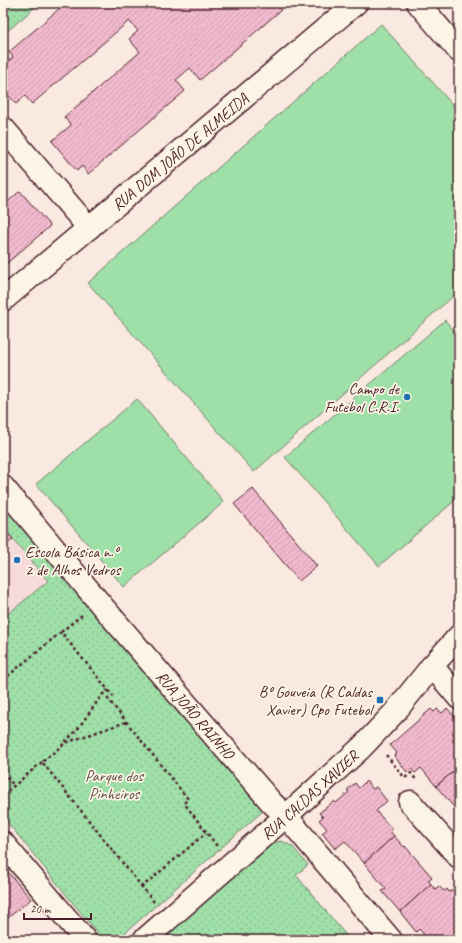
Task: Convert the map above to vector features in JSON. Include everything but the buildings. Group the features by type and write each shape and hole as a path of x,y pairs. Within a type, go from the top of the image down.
{"street":[{"name":"RUA DOM JOÃO DE ALMEIDA","path":"3,300 356,3"},
{"path":"418,3 459,51"},
{"path":"3,128 89,228"},
{"name":"RUA JOÃO RAINHO","path":"3,487 103,607 272,803 286,816 391,940"},
{"name":"RUA CALDAS XAVIER","path":"144,940 286,816 361,748 395,712 432,666 459,636"},
{"path":"432,666 459,698"},
{"path":"410,802 459,857"},
{"path":"3,843 85,940"}],"path":[{"path":"3,680 79,617 103,607"},
{"path":"60,632 113,696 108,699 188,799 184,803 206,833 232,863"},
{"path":"3,795 65,743 77,730 102,695 108,690"},
{"path":"65,743 126,722"},
{"path":"42,762 168,919"},
{"path":"3,772 14,786"},
{"path":"142,887 206,833"}],"shaded area":[{"name":"Escola Básica n.º 2 de Alhos Vedros","path":"3,527 48,581 3,618"}],"green space":[{"path":"3,3 40,3 3,35"},
{"path":"381,24 459,112 459,291 254,472 88,283"},
{"name":"Campo de Futebol C.R.I.","path":"445,320 459,337 459,497 379,566 285,457"},
{"path":"137,399 224,502 124,587 36,484"},
{"name":"Parque dos Pinheiros","path":"3,487 272,803 117,940 103,940 3,817 3,618 48,581 3,527"},
{"path":"282,841 292,846 308,865 296,875 350,940 160,940 272,844"}],"place":[{"name":"Campo de Futebol C.R.I.","path":"407,397"},
{"name":"Escola Básica n.º 2 de Alhos Vedros","path":"17,560"},
{"name":"Bº Gouveia (R Caldas Xavier) Cpo Futebol","path":"380,700"}]}
